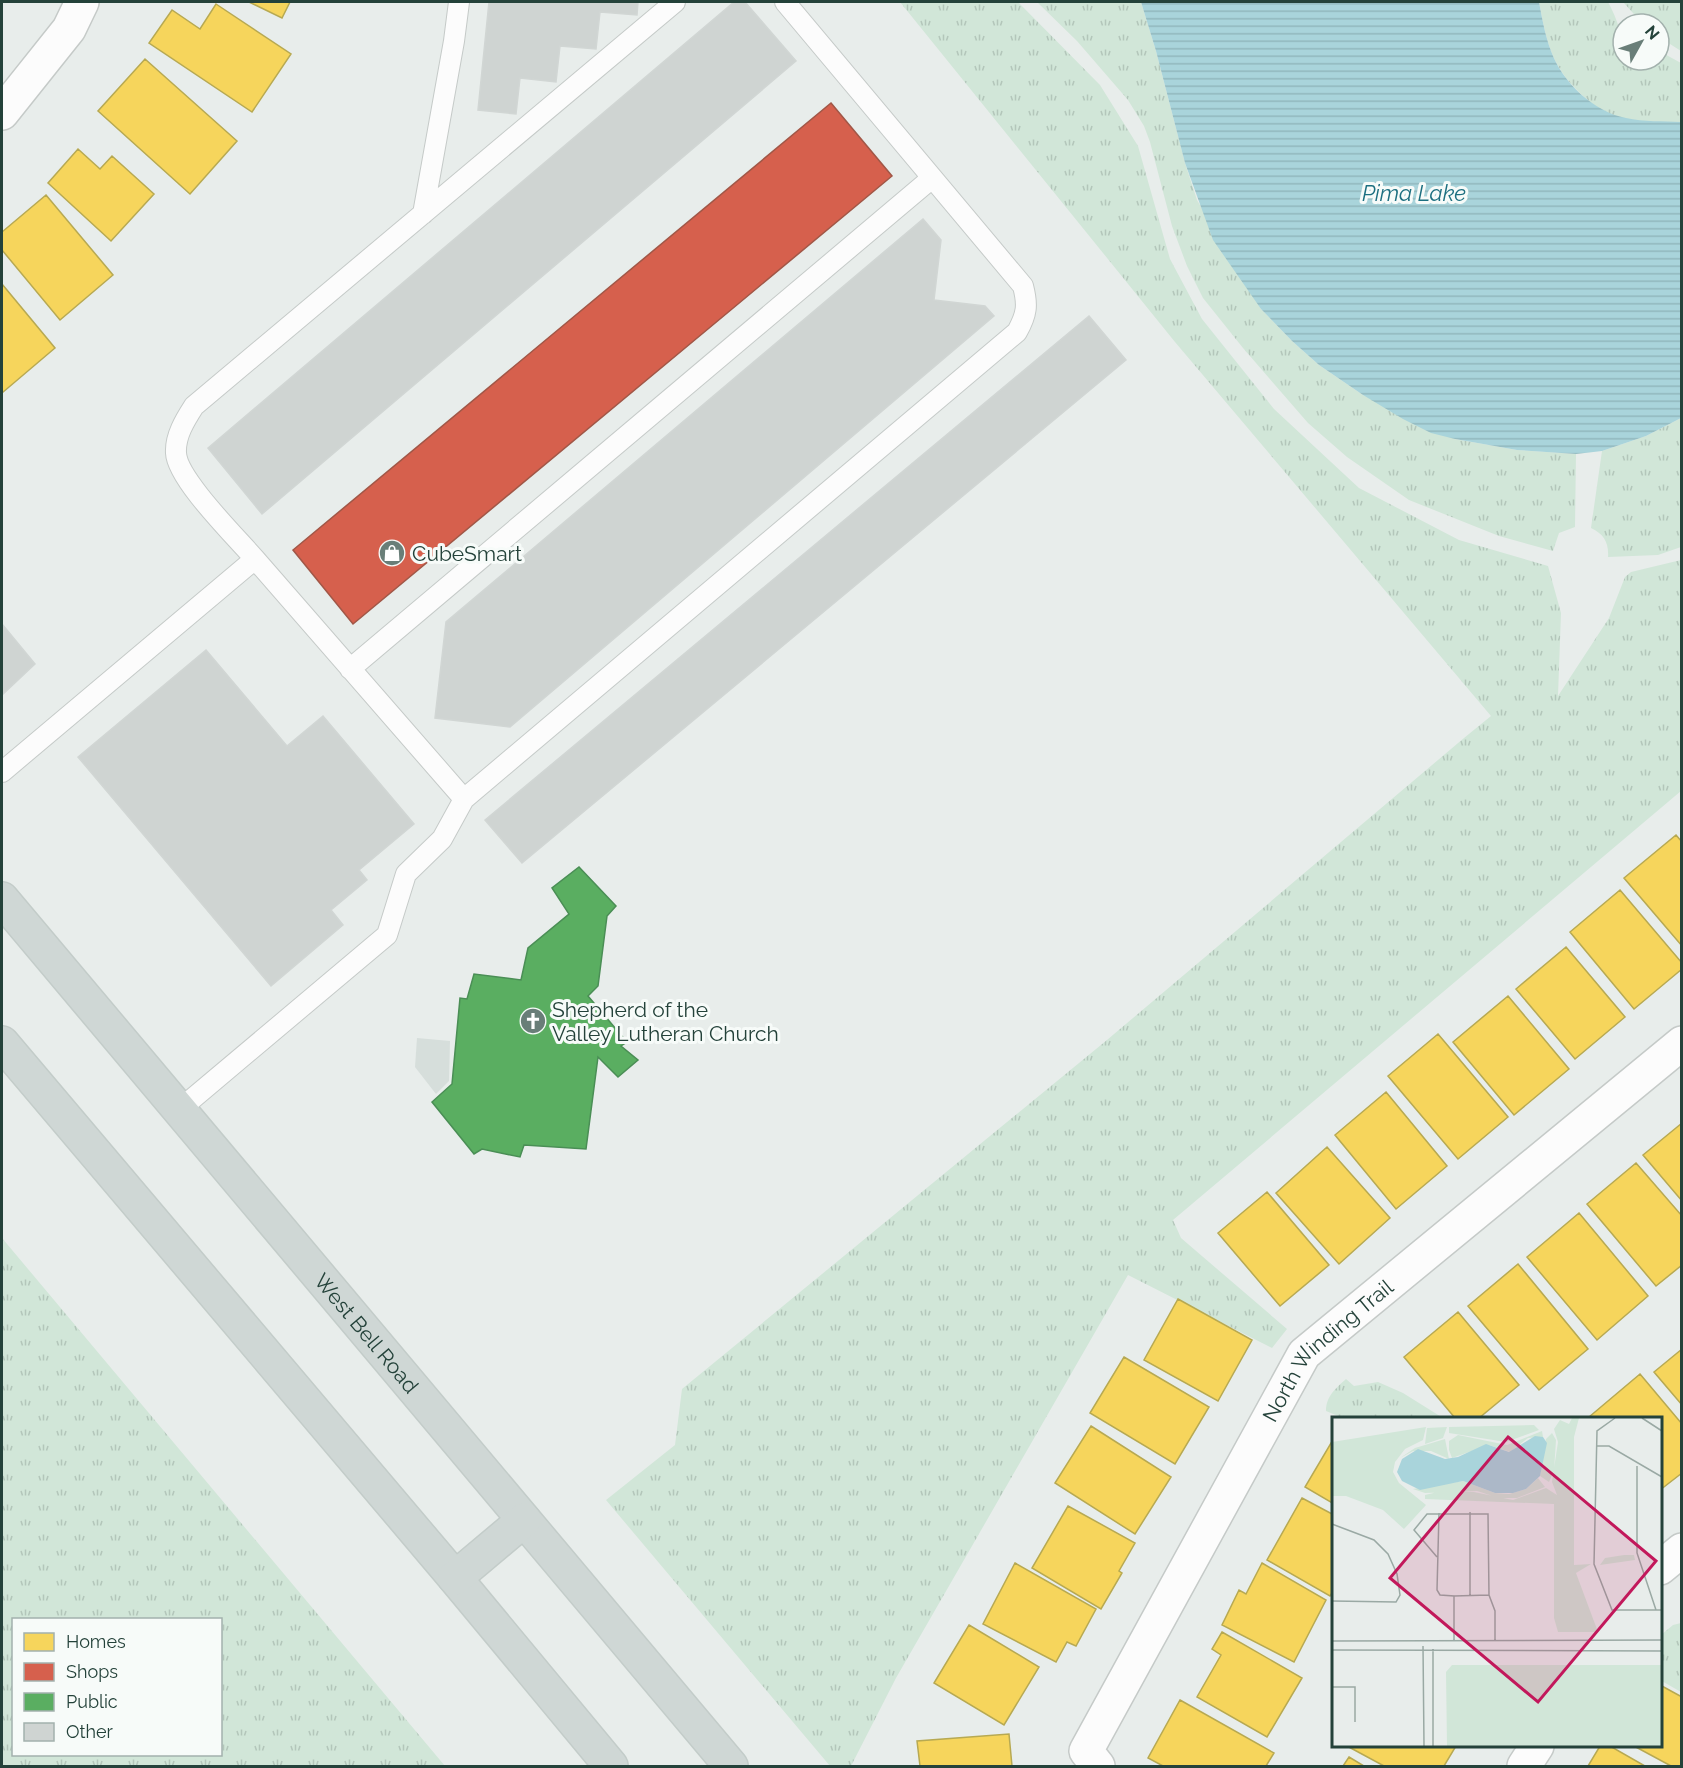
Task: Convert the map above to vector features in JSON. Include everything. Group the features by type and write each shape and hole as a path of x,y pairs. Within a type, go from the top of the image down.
{"main road":[{"name":"West Bell Road","path":"2,899 731,1767"},
{"path":"2,1043 455,1578 611,1767"},
{"path":"455,1578 524,1520"}],"street":[{"path":"2,113 69,29 82,2"},
{"name":"North Winding Trail","path":"1092,1759 1304,1354 1682,1043"},
{"path":"1662,1566 1682,1550"},
{"path":"1524,1767 1536,1747"}],"lane":[{"path":"423,214 459,2"},
{"path":"464,799 186,479 176,454 180,429 194,406 675,2"},
{"path":"179,1110 387,935 406,874 442,839 464,799 1017,332 1025,317 1026,300 1023,286 786,2"},
{"path":"350,669 933,178"},
{"path":"2,772 255,559"}],"shaded area":[{"path":"417,1038 450,1041 449,1081 436,1094 415,1067"}],"green space":[{"path":"900,2 1018,2 1100,85 1138,146 1170,259 1202,319 1274,409 1359,488 1459,540 1548,566 1561,613 1558,696 1609,618 1625,577 1631,572 1681,560 1681,791 1173,1220 1181,1238 1287,1329 1272,1348 1128,1275 896,1678 851,1766 830,1766 606,1500 675,1445 682,1389 1107,1040 1491,716 1175,342"},
{"path":"1037,2 1141,2 1197,200 1261,309 1319,365 1363,395 1455,439 1517,450 1576,454 1575,527 1559,533 1553,551 1499,536 1409,500 1347,457 1308,423 1203,298 1187,266 1172,226 1144,126 1128,100 1077,41"},
{"path":"1539,2 1608,2 1613,12 1611,72 1671,72 1671,58 1681,63 1681,124 1626,120 1591,103 1563,73 1547,39"},
{"path":"1623,2 1681,2 1681,51 1671,45 1671,12 1632,12"},
{"path":"1681,418 1681,547 1658,555 1608,557 1605,540 1591,528 1602,451 1646,436"},
{"path":"2,1238 445,1766 2,1766"},
{"path":"1346,1379 1354,1386 1378,1382 1403,1393 1441,1417 1341,1417 1326,1411 1326,1406 1335,1389"},
{"path":"1682,1623 1681,1692 1662,1681 1662,1634 1673,1625"}],"water":[{"name":"Pima Lake","path":"1141,2 1539,2 1547,39 1556,63 1581,94 1614,115 1640,120 1681,122 1681,418 1646,436 1602,451 1576,454 1517,450 1431,433 1363,395 1319,365 1261,309 1213,240 1185,163"}],"building: Homes":[{"path":"249,2 290,2 282,18"},
{"path":"216,4 291,54 252,112 149,43 172,10 200,29"},
{"path":"145,59 237,141 190,194 98,111"},
{"path":"78,149 100,169 112,156 154,194 111,241 48,183"},
{"path":"46,195 113,275 60,320 2,250 2,232"},
{"path":"2,284 55,348 2,393"},
{"path":"1676,835 1682,842 1682,946 1624,878"},
{"path":"1620,890 1682,963 1682,969 1634,1009 1570,932"},
{"path":"1566,947 1625,1017 1575,1059 1516,989"},
{"path":"1508,996 1569,1069 1514,1115 1453,1042"},
{"path":"1438,1034 1508,1117 1458,1159 1388,1076"},
{"path":"1386,1092 1447,1166 1396,1209 1335,1135"},
{"path":"1682,1123 1682,1201 1643,1155"},
{"path":"1327,1147 1390,1218 1339,1264 1276,1193"},
{"path":"1636,1163 1682,1216 1682,1265 1656,1286 1587,1204"},
{"path":"1267,1192 1329,1265 1280,1306 1218,1233"},
{"path":"1579,1213 1648,1296 1597,1340 1527,1257"},
{"path":"1518,1264 1588,1349 1539,1390 1468,1306"},
{"path":"1178,1299 1252,1340 1218,1401 1144,1360"},
{"path":"1458,1312 1519,1385 1480,1417 1454,1417 1404,1357"},
{"path":"1682,1349 1682,1405 1654,1372"},
{"path":"1124,1357 1209,1407 1175,1464 1090,1413"},
{"path":"1640,1374 1682,1424 1682,1473 1662,1488 1662,1417 1589,1417"},
{"path":"1091,1426 1171,1477 1135,1534 1055,1483"},
{"path":"1332,1441 1332,1503 1305,1487"},
{"path":"1302,1498 1332,1514 1332,1593 1330,1596 1267,1560"},
{"path":"1068,1506 1135,1543 1119,1571 1122,1573 1101,1609 1032,1568"},
{"path":"1015,1563 1096,1609 1076,1646 1067,1642 1056,1662 983,1624"},
{"path":"1262,1563 1326,1600 1294,1662 1222,1625 1239,1590 1246,1594"},
{"path":"969,1625 1039,1667 1004,1725 934,1683"},
{"path":"1222,1632 1302,1678 1267,1737 1197,1697 1221,1655 1212,1649"},
{"path":"1662,1686 1682,1697 1682,1766 1671,1766 1636,1747 1662,1747"},
{"path":"1180,1700 1274,1753 1266,1766 1163,1766 1148,1758"},
{"path":"1009,1734 1012,1766 920,1766 917,1741"},
{"path":"1349,1747 1455,1747 1444,1766 1384,1766"},
{"path":"1599,1747 1612,1747 1645,1766 1588,1766"},
{"path":"1349,1757 1364,1766 1343,1766"}],"building: Shops":[{"path":"831,103 892,176 353,624 293,550"}],"building: Public":[{"name":"Shepherd of the Valley Lutheran Church","path":"579,867 616,906 607,916 598,986 588,996 627,1042 621,1046 638,1060 618,1077 598,1057 586,1149 524,1145 520,1157 482,1149 474,1154 432,1102 452,1084 460,998 467,999 474,974 521,980 528,948 569,914 552,888"}],"building: Other":[{"path":"489,2 638,2 637,15 600,12 596,49 560,46 556,82 520,78 516,114 478,110"},
{"path":"734,2 745,2 796,61 262,514 208,448"},
{"path":"923,219 941,240 934,300 985,306 994,316 510,727 435,718 446,622"},
{"path":"1089,316 1126,360 522,863 485,820"},
{"path":"2,624 35,664 2,695"},
{"path":"206,650 287,746 323,716 414,824 359,870 367,880 331,910 343,925 271,986 78,757"}],"place":[{"name":"CubeSmart","path":"392,553"},
{"name":"Shepherd of the Valley Lutheran Church","path":"533,1021"}]}
